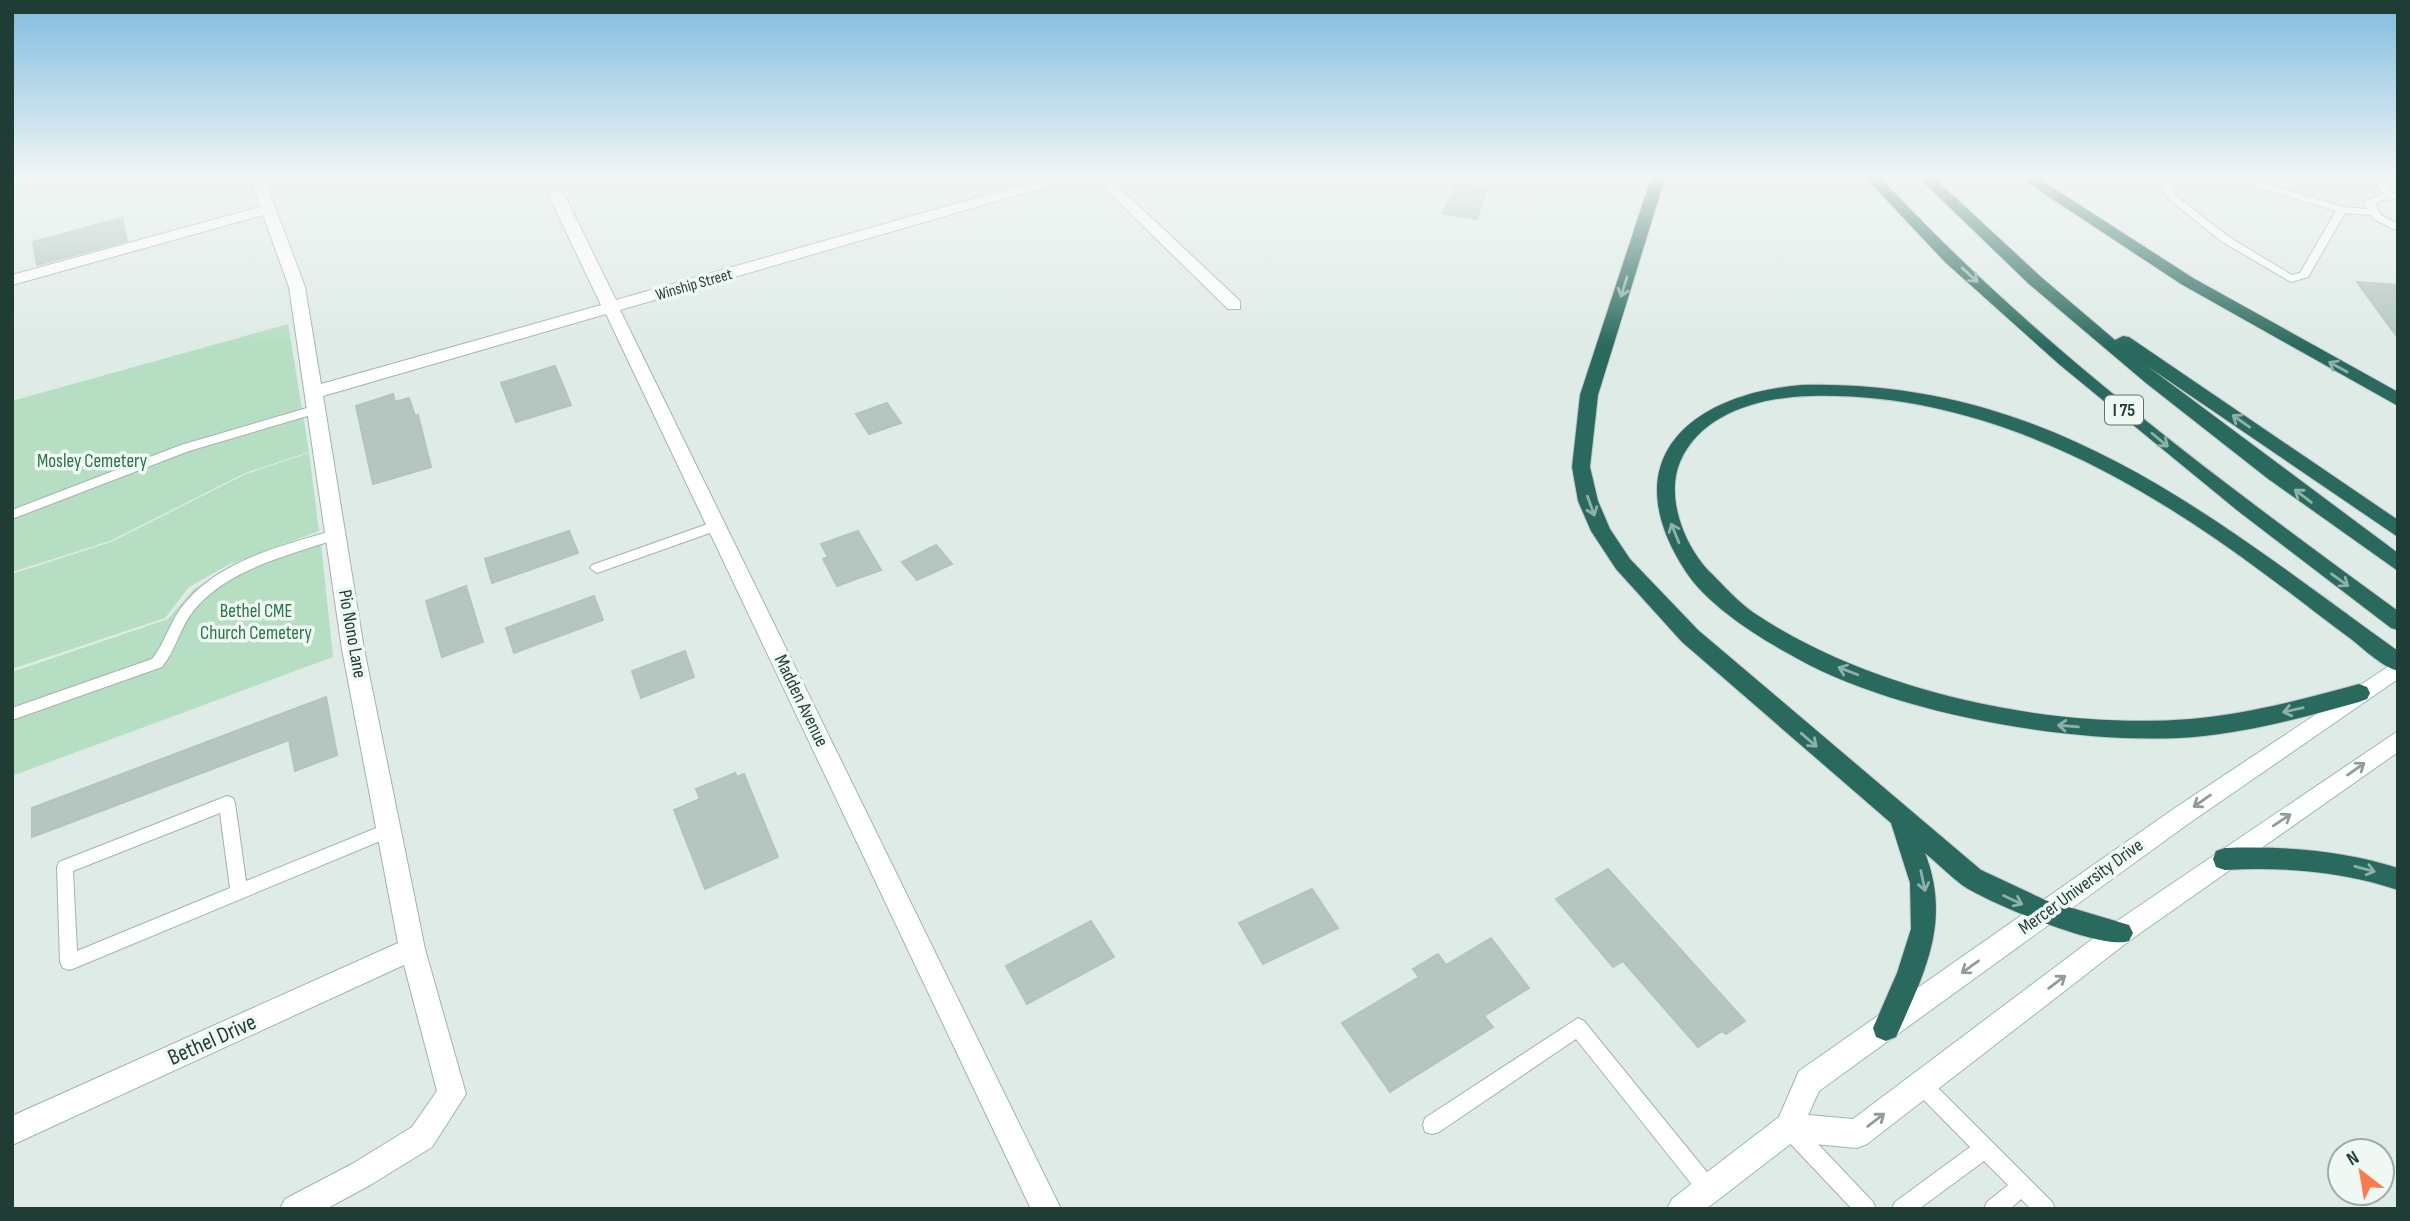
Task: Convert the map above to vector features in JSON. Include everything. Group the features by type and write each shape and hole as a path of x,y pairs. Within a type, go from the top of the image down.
{"highway":[{"path":"1641,232 1589,395 1581,467 1588,500 1601,531 1623,564 1690,636 1972,878 2010,899 2045,913 2120,933"},
{"name":"I 75","path":"1926,232 2042,341 2188,463 2398,622"},
{"name":"I 75","path":"1984,232 2055,299 2212,428 2398,564"},
{"path":"2111,232 2187,281 2398,400"},
{"path":"2055,299 2168,370 2398,530"},
{"path":"2359,693 2240,722 2173,729 2111,730 1997,716 1891,688 1799,649 1728,604 1702,579 1685,556 1666,510 1665,485 1668,466 1678,446 1707,418 1747,399 1774,393 1832,390 1871,393 1907,398 1992,419 2072,448 2165,495 2398,663"},
{"path":"1886,1028 1923,937 1927,902 1918,860 1898,817"},
{"path":"2225,859 2280,856 2335,862 2398,879"}],"street":[{"path":"12,280 186,232"},
{"name":"Pio Nono Lane","path":"277,232 297,287 353,649 391,829 412,949 452,1094 422,1137 362,1174 295,1209"},
{"name":"Madden Avenue","path":"574,232 1046,1209"},
{"name":"Winship Street","path":"316,400 611,309 876,232"},
{"path":"1158,232 1234,305"},
{"name":"Mercer University Drive","path":"1682,1209 1789,1127 1809,1080 2398,668"},
{"path":"1789,1127 1857,1134 2120,933 2398,740"},
{"name":"Bethel Drive","path":"12,1131 412,949"}],"lane":[{"path":"2216,232 2291,279 2304,275 2329,232"},
{"path":"12,515 316,400"},
{"path":"597,568 716,526"},
{"path":"12,714 157,663 170,650 187,608 203,591 245,568 335,535"},
{"path":"239,893 227,803 65,867 69,962 239,893 391,829"},
{"path":"1432,1125 1578,1027 1708,1189"},
{"path":"1922,1085 2045,1209"},
{"path":"1789,1127 1866,1209"},
{"path":"1902,1209 1985,1148"},
{"path":"1994,1209 2022,1186"}],"green space":[{"name":"Mosley Cemetery","path":"288,324 309,452 245,473 110,541 12,572 12,401"},
{"path":"309,453 319,531 228,565 189,587 165,618 12,669 12,574 111,542 246,474"},
{"name":"Bethel CME Church Cemetery","path":"320,535 333,657 12,776 12,672 168,619 194,589 229,568"}],"building":[{"path":"70,232 125,232 127,241 37,265 33,242"},
{"path":"2357,282 2398,285 2398,338"},
{"path":"555,366 571,405 516,422 501,383"},
{"path":"393,394 395,402 409,398 415,416 418,415 431,467 373,484 356,406"},
{"path":"887,403 901,423 869,434 856,414"},
{"path":"569,531 578,553 492,583 485,559"},
{"path":"858,531 881,570 837,586 823,559 828,557 821,544"},
{"path":"936,545 952,564 917,580 902,562"},
{"path":"466,586 483,642 442,657 426,601"},
{"path":"594,596 603,620 514,653 506,628"},
{"path":"685,651 694,677 641,698 632,671"},
{"path":"326,697 337,755 295,771 289,740 32,837 32,808"},
{"path":"735,773 737,777 744,774 778,857 705,889 674,810 700,799 696,789"},
{"path":"1608,869 1745,1021 1726,1034 1722,1031 1698,1047 1623,961 1613,967 1556,899"},
{"path":"1312,889 1338,928 1263,964 1239,923"},
{"path":"1091,921 1114,957 1027,1004 1006,966"},
{"path":"1491,938 1529,988 1484,1016 1493,1027 1390,1092 1342,1023 1419,977 1413,969 1438,954 1446,965"}]}
